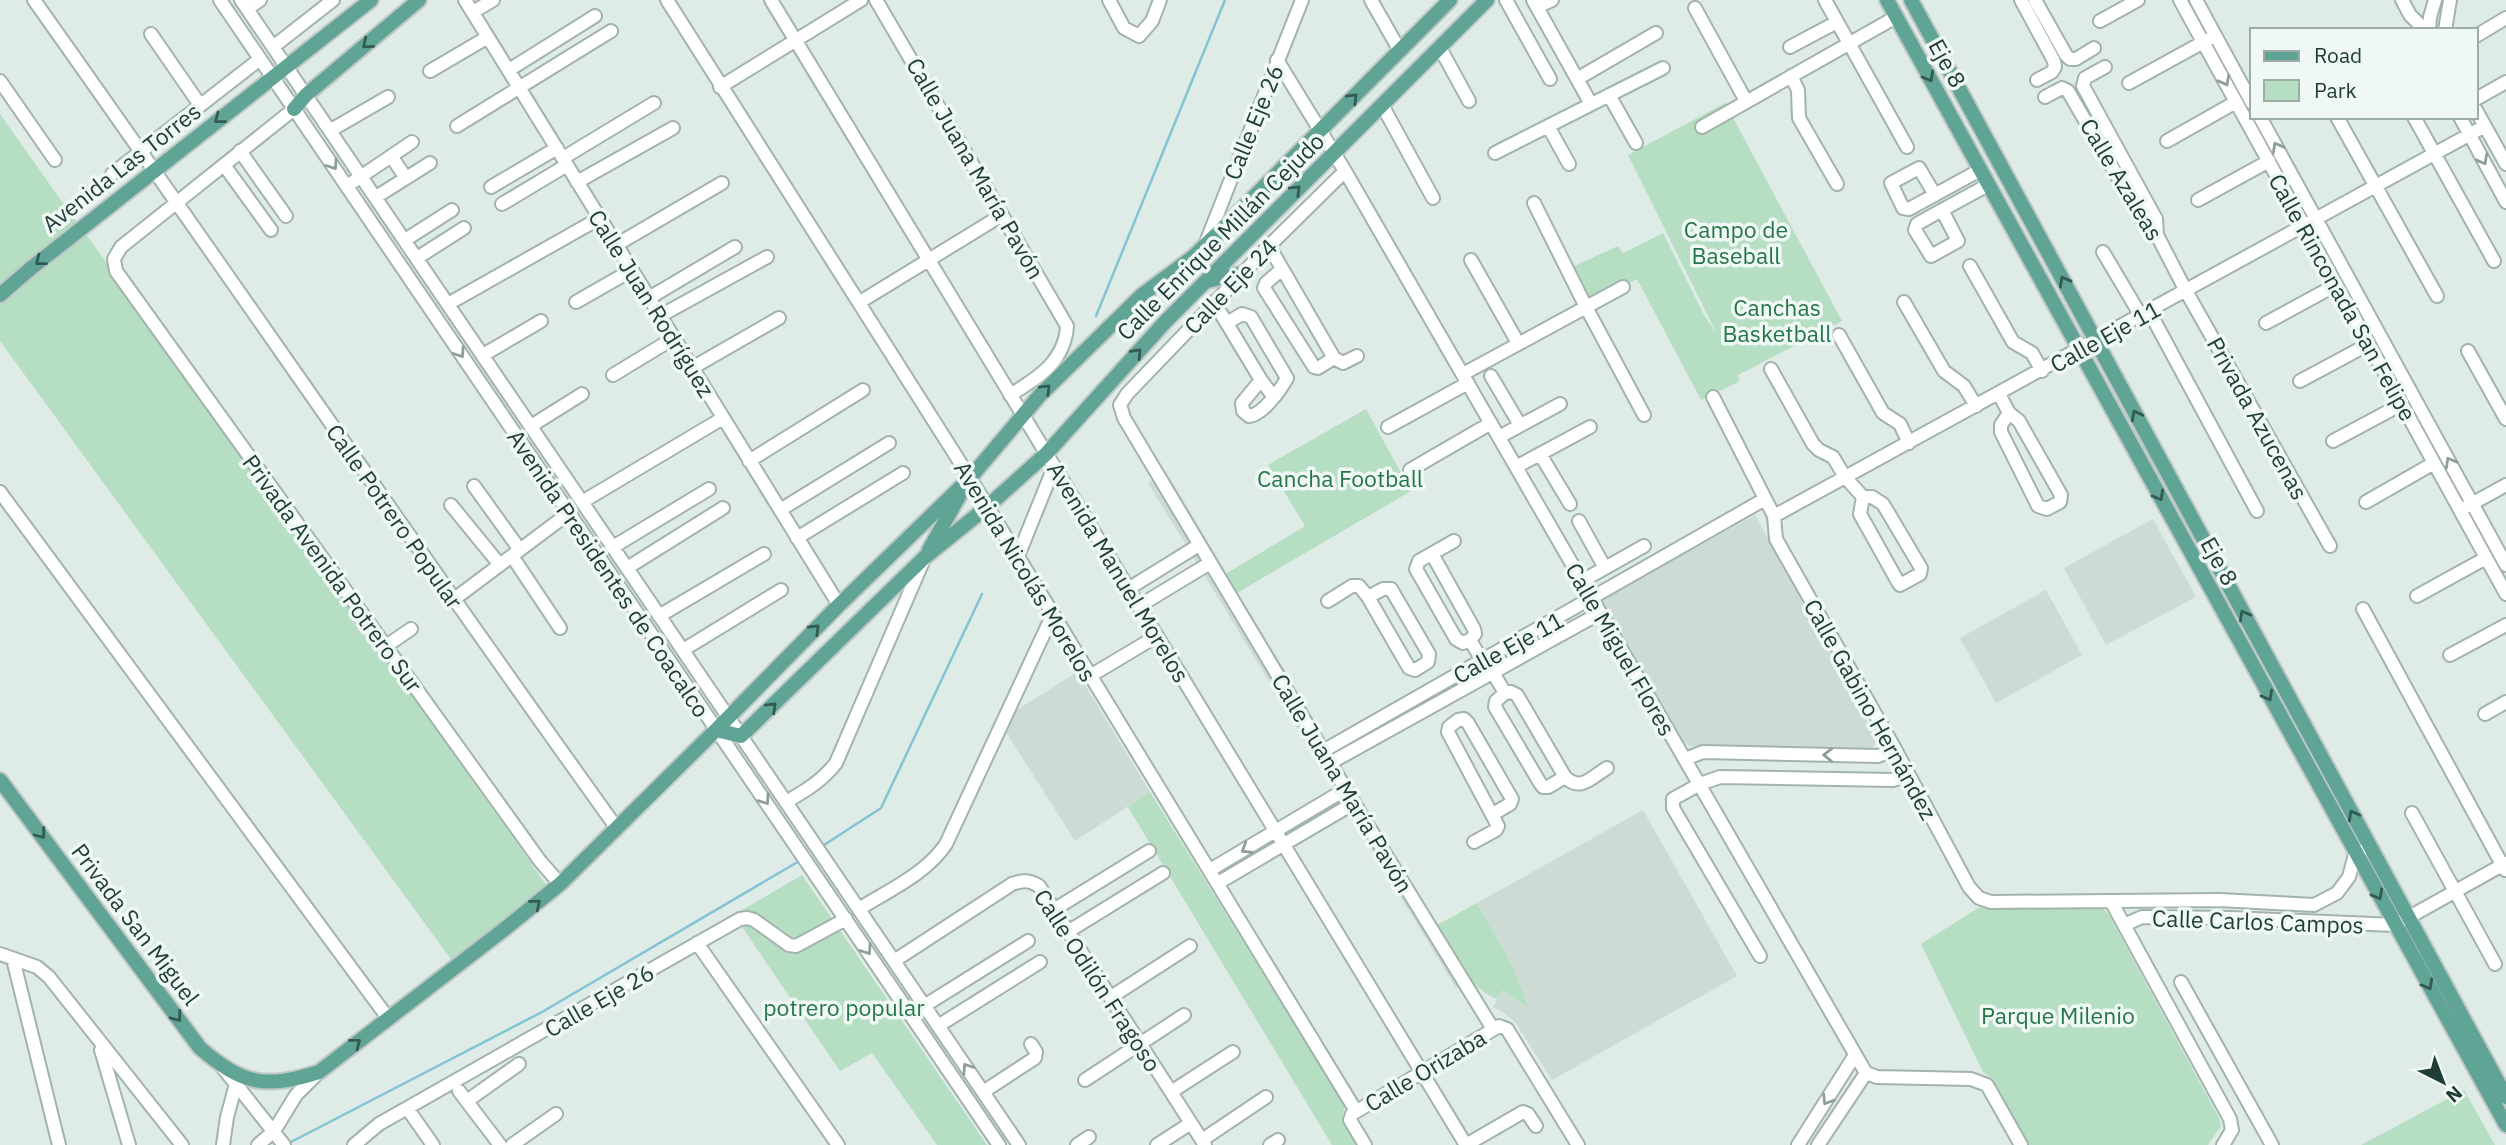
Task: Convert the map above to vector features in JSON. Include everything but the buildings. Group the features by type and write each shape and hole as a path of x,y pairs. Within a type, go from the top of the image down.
{"main road":[{"name":"Avenida Las Torres","path":"0,295 370,0"},
{"path":"294,109 306,95 419,0"},
{"name":"Calle Enrique Millán Cejudo","path":"970,478 1022,414 1142,295 1205,245 1451,0"},
{"name":"Calle Enrique Millán Cejudo","path":"925,557 987,507 1046,454 1205,281 1487,0"},
{"name":"Eje 8","path":"1887,0 2506,1125"},
{"name":"Eje 8","path":"1912,3 2506,1097"},
{"path":"1205,281 1243,273"},
{"path":"716,730 741,736 925,557 970,478"},
{"path":"243,1082 297,1079 319,1072 560,884 970,478"},
{"name":"Privada San Miguel","path":"0,780 200,1048 243,1082"}],"street":[{"name":"Calle Potrero Popular","path":"34,0 453,600 616,827"},
{"name":"Avenida Presidentes de Coacalco","path":"220,0 999,1145"},
{"path":"244,5 260,0"},
{"path":"273,47 333,0"},
{"name":"Calle Juan Rodríguez","path":"465,0 839,605"},
{"path":"473,12 493,0"},
{"name":"Avenida Nicolás Morelos","path":"667,0 970,478 1218,883 1356,1111 1350,1115 1350,1120 1365,1145"},
{"name":"Avenida Manuel Morelos","path":"771,0 1466,1145"},
{"path":"720,87 861,0"},
{"name":"Calle Juana María Pavón","path":"876,0 1067,326 1061,354 1035,379 1010,395"},
{"path":"1109,0 1124,28 1139,36 1152,21 1160,0"},
{"name":"Calle Eje 26","path":"1205,245 1302,0"},
{"path":"1371,0 1400,51"},
{"path":"1506,0 1550,79"},
{"path":"1552,0 1535,4 1591,104"},
{"path":"1825,0 1907,147"},
{"path":"2021,0 2054,61 2052,72 2037,80"},
{"path":"2035,0 2070,59 2094,48"},
{"path":"2099,21 2138,0"},
{"name":"Calle Rinconada San Felipe","path":"2180,0 2250,100"},
{"name":"Calle Rinconada San Felipe","path":"2196,0 2209,39 2236,102 2506,594"},
{"path":"2402,0 2410,15 2425,28"},
{"path":"2428,28 2435,0"},
{"path":"2445,28 2450,0"},
{"name":"Avenida Presidentes de Coacalco","path":"244,5 1019,1145"},
{"path":"1695,8 1746,101"},
{"path":"509,70 595,16"},
{"path":"1702,127 1896,17"},
{"path":"2478,35 2506,18"},
{"path":"1790,47 1838,22"},
{"path":"457,126 611,31"},
{"path":"1577,79 1656,33"},
{"path":"151,34 200,105"},
{"path":"430,71 488,37"},
{"path":"2129,83 2209,39"},
{"path":"1440,48 1469,100"},
{"path":"112,174 260,59"},
{"name":"Calle Miguel Flores","path":"1277,60 1466,378 1866,1073"},
{"path":"2105,67 2085,78 2083,86 2157,219 2157,235"},
{"path":"1495,153 1663,68"},
{"path":"1791,76 1798,90 1799,118 1837,184"},
{"path":"0,81 55,160"},
{"path":"2478,98 2506,82"},
{"name":"Calle Azaleas","path":"2045,97 2062,88 2068,91 2145,224 2157,235 2186,291"},
{"path":"1609,95 1636,143"},
{"path":"331,130 388,96"},
{"path":"2167,141 2236,102"},
{"path":"491,187 562,157 654,103"},
{"path":"1382,105 1433,198"},
{"path":"177,204 294,109"},
{"path":"2478,113 2506,164"},
{"name":"Calle Rinconada San Felipe","path":"2261,119 2506,565"},
{"path":"2338,119 2437,296"},
{"path":"2415,119 2494,261"},
{"path":"2461,119 2506,202"},
{"path":"1548,126 1569,164"},
{"name":"Calle Eje 11","path":"1774,516 2486,127"},
{"path":"578,182 673,128"},
{"path":"347,186 412,142"},
{"path":"240,151 286,216"},
{"path":"391,156 406,178"},
{"path":"502,204 562,157"},
{"path":"2198,200 2269,161"},
{"path":"376,197 430,163"},
{"path":"224,164 271,230"},
{"path":"1934,195 1921,170 1916,169 1891,183 1906,209 1934,195 1980,170"},
{"name":"Calle Eje 24","path":"1120,405 1127,394 1214,302 1345,171"},
{"path":"617,245 722,183"},
{"path":"1942,210 1957,237 1955,243 1931,256 1915,227 1942,210 1988,185"},
{"path":"1534,203 1644,415"},
{"name":"Privada Avenida Potrero Sur","path":"177,204 121,247 114,259 116,271 540,861 560,884"},
{"path":"405,240 452,211"},
{"path":"860,302 1002,215"},
{"path":"449,304 600,218"},
{"path":"416,258 464,228"},
{"path":"1269,246 1334,358 1343,363 1357,356"},
{"path":"649,299 735,247"},
{"path":"2103,252 2145,314 2257,511"},
{"path":"660,316 767,257"},
{"path":"1471,260 1518,343"},
{"path":"1970,266 2014,342 2032,353 2042,370"},
{"path":"1282,269 1264,288 1314,367 1318,368 1334,358"},
{"path":"576,302 632,270"},
{"path":"2266,323 2336,285"},
{"path":"1388,427 1518,343 1623,287"},
{"name":"Privada Azucenas","path":"2186,291 2330,546"},
{"path":"1214,302 1273,396"},
{"path":"1904,303 1944,372 1964,386 1976,406"},
{"path":"1227,323 1242,314 1251,317 1287,379 1252,417 1243,411 1242,403 1261,380"},
{"path":"692,368 779,318"},
{"path":"482,355 541,321"},
{"path":"1839,335 1883,413 1900,424 1909,443"},
{"path":"614,375 674,338"},
{"path":"2300,381 2369,344"},
{"path":"2468,351 2506,419"},
{"path":"1771,369 1813,444 1833,457 1845,477 1863,497 1872,497 1883,504 1921,568 1920,574 1904,584 1900,585 1898,582 1860,514 1863,497"},
{"path":"1491,376 1521,425"},
{"path":"483,386 498,377"},
{"path":"750,461 863,390"},
{"path":"531,426 582,394"},
{"path":"1999,394 2009,413 2019,421 2061,495 2060,502 2047,509 2038,506 2001,432 2001,425 2009,413"},
{"name":"Calle Gabino Hernández","path":"1713,397 1774,516 1776,539 1895,749 1969,887 1979,898"},
{"path":"1499,436 1560,404"},
{"path":"2333,441 2402,404"},
{"name":"Calle Juana María Pavón","path":"1120,405 1124,418 1199,545 1493,1029 1499,1026 1507,1029 1578,1145"},
{"path":"582,502 723,418"},
{"path":"1410,470 1491,423"},
{"path":"1516,467 1590,427"},
{"path":"780,510 889,443"},
{"path":"1540,454 1570,504"},
{"path":"2366,502 2434,463"},
{"path":"1018,556 1055,467"},
{"path":"797,538 903,472"},
{"path":"2460,510 2506,485"},
{"path":"474,486 560,628"},
{"path":"613,547 709,489"},
{"path":"0,492 388,1018"},
{"name":"Calle Eje 11","path":"1323,751 1431,690 1488,666 1592,599 1765,499"},
{"path":"451,505 500,565"},
{"path":"627,568 723,508"},
{"path":"453,600 569,513"},
{"path":"1579,521 1605,568"},
{"path":"1432,554 1474,629 1475,634 1463,643 1456,639 1417,571 1417,563 1432,554 1454,541"},
{"path":"1128,589 1199,545"},
{"path":"1582,581 1644,545"},
{"path":"659,616 764,554"},
{"path":"786,802 819,781 836,763 925,557"},
{"path":"2417,596 2486,558"},
{"path":"1139,606 1210,563"},
{"path":"624,595 638,585"},
{"path":"1328,601 1359,586 1408,666 1412,670 1428,662 1429,654 1393,592 1385,588 1368,597"},
{"path":"683,650 781,590"},
{"path":"2363,609 2505,867 2395,925"},
{"path":"1331,763 1442,701 1488,666 1600,613"},
{"path":"859,909 925,867 937,857 946,844 1053,614"},
{"path":"2450,655 2506,625"},
{"path":"386,646 411,629"},
{"path":"1090,676 1157,636"},
{"path":"1470,640 1505,693"},
{"path":"1418,668 1431,690"},
{"path":"1565,777 1548,787 1540,783 1495,706 1496,701 1505,693 1517,695 1565,777 1572,783 1578,785 1607,768"},
{"path":"1442,701 1455,722"},
{"path":"2485,714 2506,702"},
{"path":"1474,842 1498,828 1448,732 1455,722 1461,719 1468,723 1512,799 1510,804 1493,814"},
{"path":"1685,759 1703,752 1878,756 1895,749"},
{"path":"1760,956 1673,808 1673,799 1700,784 1720,777 1893,780 1909,775"},
{"path":"1210,870 1346,789"},
{"path":"1218,883 1354,803"},
{"path":"2412,813 2495,964"},
{"path":"2355,854 2369,846"},
{"path":"1055,909 1149,851"},
{"name":"Calle Carlos Campos","path":"1979,898 1990,902 2219,900 2314,905 2337,894 2349,877 2355,854"},
{"path":"1069,931 1163,873"},
{"name":"Calle Odilón Fragoso","path":"894,961 1012,884 1022,880 1031,881 1039,886 1055,909 1204,1143"},
{"path":"2112,902 2232,1122 2232,1130 2223,1145"},
{"name":"Calle Carlos Campos","path":"2123,925 2142,917 2395,925"},
{"name":"Calle Eje 26","path":"354,1145 379,1124 740,919 747,918 789,945 796,946 846,919"},
{"path":"924,1006 1028,941"},
{"path":"697,943 838,1145"},
{"path":"1111,997 1190,946"},
{"path":"6,957 37,967 60,990 99,1043 182,1145"},
{"path":"6,957 59,1145"},
{"path":"938,1026 1040,962"},
{"path":"890,983 903,974"},
{"path":"2181,982 2272,1145"},
{"path":"1085,1080 1184,1015"},
{"name":"Calle Orizaba","path":"1356,1111 1493,1029"},
{"path":"99,1043 129,1145"},
{"path":"983,1092 1035,1058 1036,1052 1031,1044"},
{"path":"1171,1092 1233,1052"},
{"path":"1798,1145 1855,1055"},
{"path":"2207,1074 2225,1063"},
{"path":"496,1144 463,1096 519,1064"},
{"path":"258,1145 278,1137 296,1095 319,1072"},
{"path":"1818,1145 1866,1073 1873,1077 1891,1079 1971,1079 1983,1083 1991,1092 2021,1145"},
{"path":"243,1082 278,1137"},
{"path":"223,1145 227,1117 243,1082"},
{"path":"1204,1143 1266,1097"},
{"path":"407,1108 433,1145"},
{"path":"1466,1145 1523,1112 1528,1114 1536,1126"},
{"path":"512,1145 556,1114"},
{"path":"1157,1145 1191,1123"}],"shaded area":[{"path":"1166,472 1470,980 1456,988 1148,483"},
{"path":"1755,515 1869,725 1876,742 1873,748 1690,746 1682,741 1599,601"},
{"path":"2153,519 2196,597 2106,645 2064,568"},
{"path":"2046,590 2082,655 1996,703 1960,638"},
{"path":"1077,672 1150,792 1075,841 1006,732 1012,713"},
{"path":"1643,810 1737,976 1552,1080 1515,1022 1493,1007 1502,990 1525,1007 1528,1004 1511,963 1477,903"}],"green space":[{"path":"1725,103 1842,321 1738,375 1740,381 1701,400 1637,279 1592,303 1572,267 1618,246 1623,253 1663,233 1705,317 1717,334 1628,155"},
{"path":"0,114 77,223 0,283"},
{"path":"86,234 547,886 453,962 0,341 0,304"},
{"name":"Cancha Football","path":"1366,409 1411,491 1230,597 1219,578 1305,526 1268,465"},
{"path":"1150,792 1345,1105 1342,1120 1357,1145 1332,1145 1128,807"},
{"name":"potrero popular","path":"802,875 987,1145 937,1145 872,1053 840,1071 734,915"},
{"path":"1477,903 1511,963 1528,1004 1526,1007 1502,990 1497,999 1477,986 1461,968 1437,925"},
{"name":"Parque Milenio","path":"1983,905 2103,908 2219,1118 2221,1126 2208,1145 2028,1145 1989,1076 1983,1072 1921,944"},
{"path":"2464,1090 2495,1145 2361,1145"}],"waterway":[{"path":"1096,316 1225,0"},
{"path":"821,847 881,808 982,594"},
{"path":"289,1143 542,1012 801,860"}],"park label":[{"name":"Campo de Baseball","path":"1736,242"},
{"name":"Canchas Basketball","path":"1777,320"}]}
